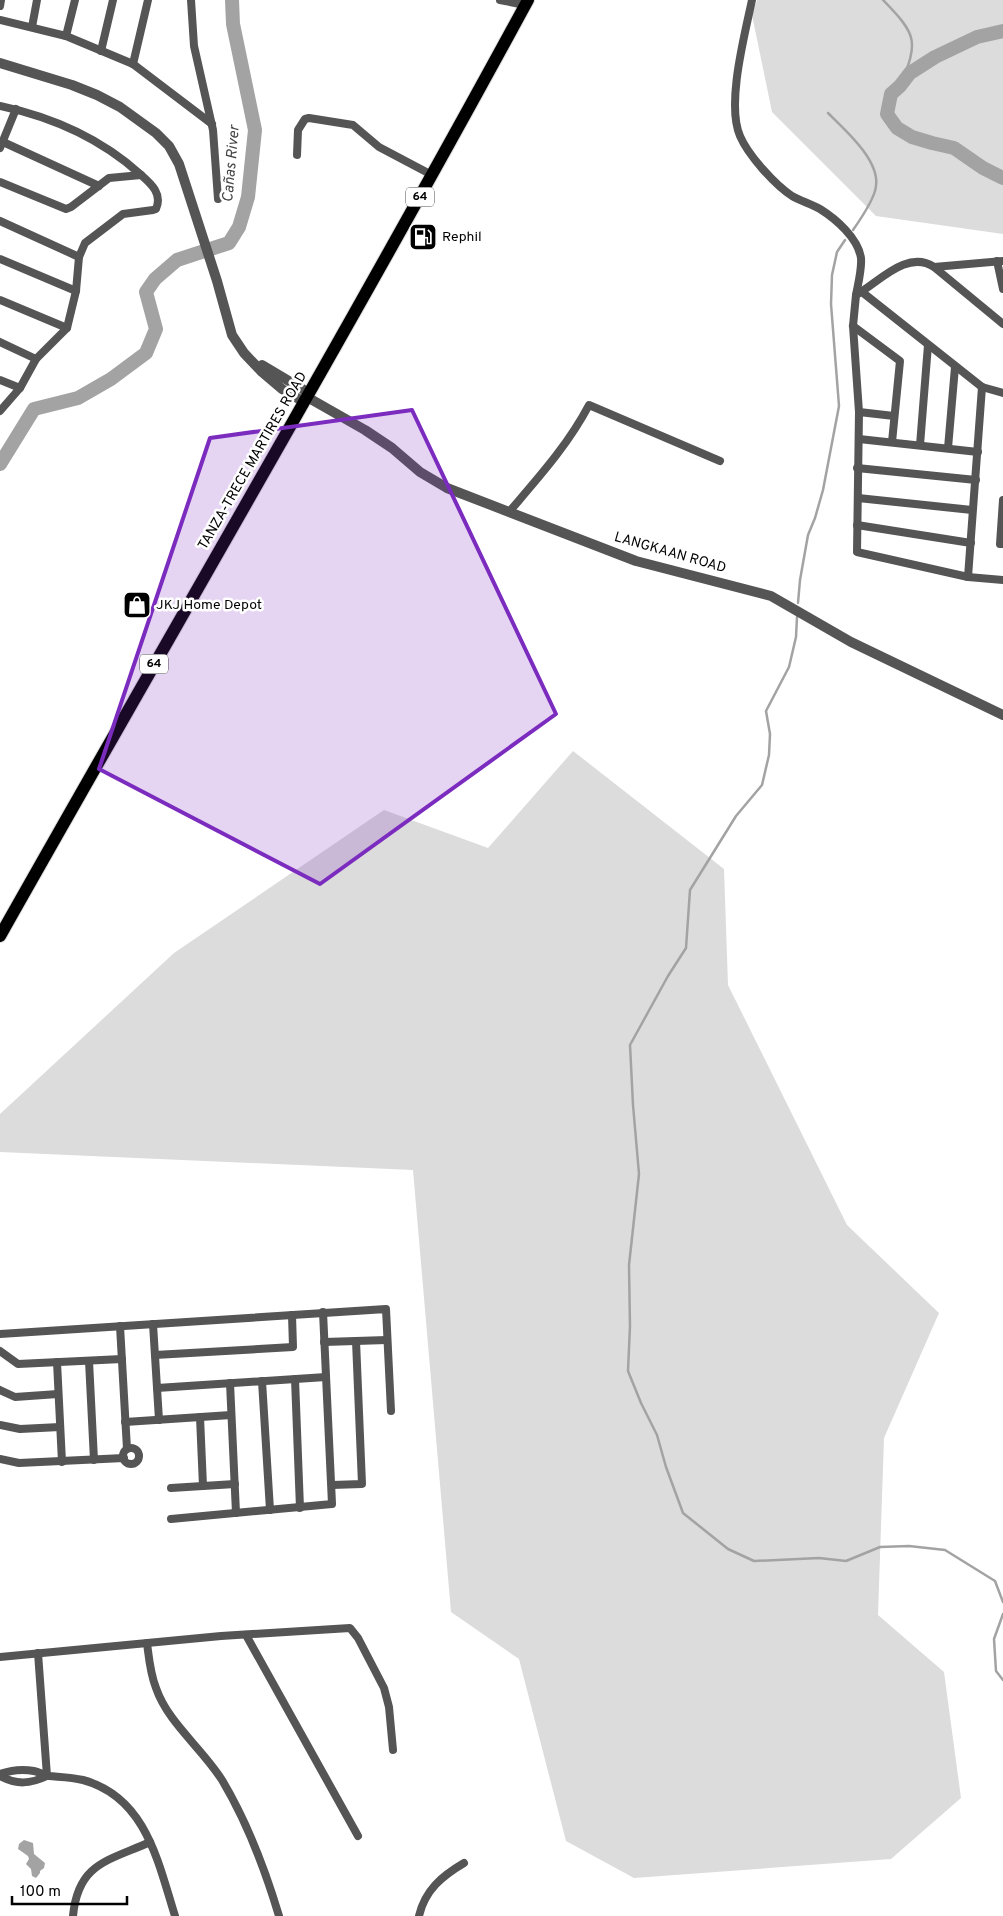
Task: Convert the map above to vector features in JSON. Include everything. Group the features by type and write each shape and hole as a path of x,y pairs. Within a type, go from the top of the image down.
{"main road":[{"name":"TANZA-TRECE MARTIRES ROAD","path":"0,936 307,397 432,175 526,2"}],"street":[{"path":"0,6 1,0"},
{"path":"32,27 37,0"},
{"path":"66,36 74,0"},
{"path":"101,51 113,0"},
{"path":"133,64 148,0"},
{"path":"192,0 194,46 212,124 218,199"},
{"path":"500,0 526,2"},
{"path":"752,0 738,68 736,91 737,122 740,136 756,162 777,185 792,196 831,217 856,242 861,258 859,294 853,326 859,412 857,468 858,552 968,577 1003,580"},
{"path":"0,20 66,36 133,64 212,124"},
{"name":"LANGKAAN ROAD","path":"0,63 72,84 97,95 120,108 156,133 169,146 179,164 217,281 232,335 244,353 282,389 292,389 365,430 392,448 420,472 447,488 636,561 771,596 852,642 1003,715"},
{"path":"0,106 51,120 87,136 125,160 155,187 158,204 156,209 123,214 85,244 79,257 76,291 66,328 36,358 20,388 0,411"},
{"path":"16,110 1,145 99,186"},
{"path":"298,155 298,130 305,119 309,118 353,125 379,147 432,175"},
{"path":"0,182 66,209 109,178 141,175"},
{"path":"0,221 79,257"},
{"path":"0,259 76,291"},
{"path":"859,294 902,264 924,261 934,267 1003,324"},
{"path":"934,267 1000,261 1003,289"},
{"path":"859,294 982,387 1003,393"},
{"path":"0,300 66,328"},
{"path":"853,326 900,361 892,442"},
{"path":"0,342 36,358"},
{"path":"920,445 928,345"},
{"path":"948,448 955,367"},
{"path":"0,380 20,388"},
{"path":"968,577 982,387"},
{"path":"509,512 548,468 579,424 589,405 720,461"},
{"path":"859,412 894,416"},
{"path":"859,439 978,452"},
{"path":"857,468 976,480"},
{"path":"858,498 972,510"},
{"path":"1003,500 1000,544 1003,544"},
{"path":"857,525 970,544"},
{"path":"0,1334 386,1309 390,1411"},
{"path":"171,1519 332,1504 323,1312"},
{"path":"155,1355 293,1347 292,1315"},
{"path":"153,1324 159,1420"},
{"path":"120,1326 126,1449 124,1458 127,1463 137,1462 140,1457 137,1450 132,1448 126,1449"},
{"path":"324,1342 388,1340"},
{"path":"332,1486 362,1484 356,1341"},
{"path":"0,1351 18,1364 122,1359"},
{"path":"89,1361 94,1460"},
{"path":"56,1362 62,1462"},
{"path":"157,1388 326,1377"},
{"path":"295,1379 300,1508"},
{"path":"262,1381 270,1510"},
{"path":"230,1383 236,1513"},
{"path":"0,1390 15,1397 58,1394"},
{"path":"125,1422 232,1415"},
{"path":"200,1417 202,1486"},
{"path":"0,1425 20,1429 60,1428"},
{"path":"0,1459 19,1463 124,1458"},
{"path":"171,1488 235,1484"},
{"path":"0,1656 246,1634 350,1628 358,1638 384,1688 389,1707 393,1750"},
{"path":"246,1634 358,1836"},
{"path":"147,1643 156,1689 166,1708 221,1778 242,1817 270,1886 279,1916"},
{"path":"38,1653 47,1776"},
{"path":"0,1775 11,1770 35,1771 47,1776 68,1777 96,1784 116,1796 137,1816 150,1842 175,1916"},
{"path":"73,1916 75,1898 80,1884 88,1874 102,1864 150,1842"},
{"path":"419,1916 423,1903 434,1886 446,1874 464,1863"}],"highlighted area":[{"path":"412,410 556,714 320,884 99,769 210,438"}],"shaded area":[{"path":"757,0 1003,0 1003,234 876,216 772,112 752,15"},
{"path":"573,751 724,869 728,985 847,1225 939,1313 884,1438 878,1615 944,1672 961,1798 891,1859 634,1878 566,1841 519,1659 451,1612 413,1170 0,1152 0,1114 174,953 384,810 488,848"},
{"path":"24,1840 33,1843 34,1854 45,1863 44,1868 36,1878 32,1876 31,1869 26,1864 29,1859 28,1856 18,1849 19,1844"}],"waterway":[{"name":"Cañas River","path":"0,464 34,409 78,398 111,379 146,353 156,329 146,292 155,279 177,260 229,243 239,227 248,197 255,130 233,24 232,0"},
{"path":"883,0 903,22 911,39 910,58 900,86"},
{"path":"1003,31 977,37 935,57 910,73 891,94 887,114 897,128 912,137 954,148 983,168 1003,178"},
{"path":"828,113 860,146 876,176 873,197 853,230"},
{"path":"798,603 808,535 823,490 839,406 831,304 832,275 837,252 845,240"},
{"path":"797,617 796,637 789,667 766,711 770,734 769,755 762,785 736,816 690,890 686,948 668,976 630,1045 639,1174 629,1265 630,1326 628,1371 657,1435 666,1467 683,1513 728,1549 754,1561 819,1558 846,1561 880,1547 909,1546 945,1550 995,1581 1003,1602"},
{"path":"1003,1614 994,1639 996,1671 1003,1680"}],"place":[{"name":"Rephil","path":"423,237"},
{"name":"JKJ Home Depot","path":"137,605"}]}
